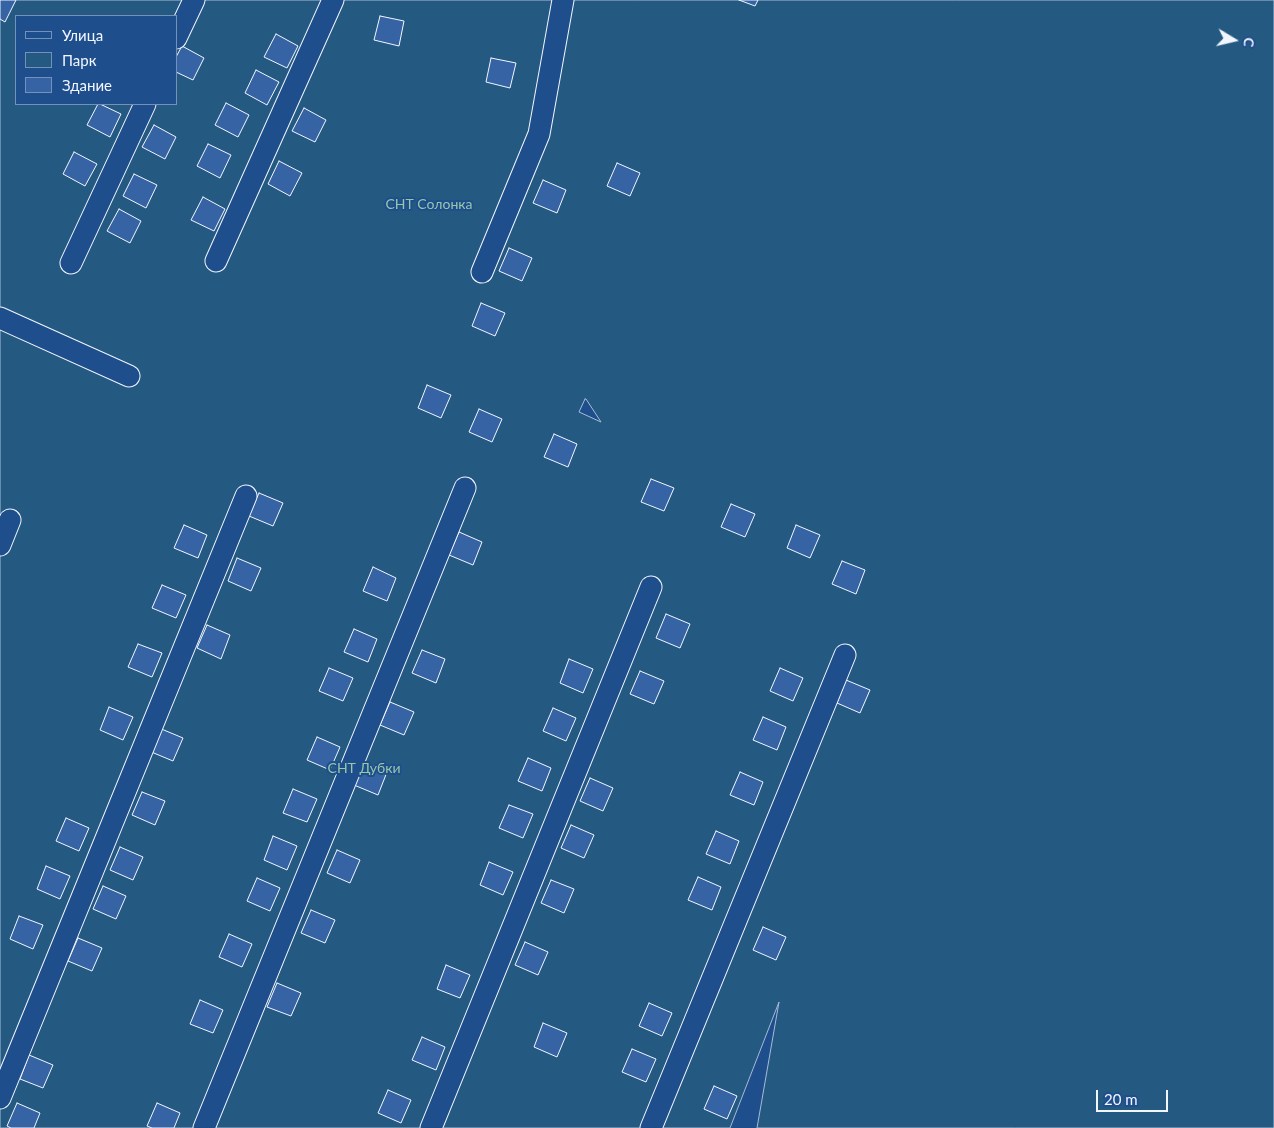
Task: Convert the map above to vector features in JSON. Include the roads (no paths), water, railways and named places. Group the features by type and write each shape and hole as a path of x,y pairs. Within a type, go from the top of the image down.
{"street":[{"path":"178,34 194,0"},
{"path":"216,261 333,0"},
{"path":"482,272 539,134 563,0"},
{"path":"71,263 146,105"},
{"path":"0,318 129,376"},
{"path":"204,1128 465,488"},
{"path":"0,1098 246,496"},
{"path":"0,545 10,520"},
{"path":"432,1128 651,587"},
{"path":"651,1128 845,655"}],"park label":[{"name":"СНТ Солонка","path":"429,204"},
{"name":"СНТ Дубки","path":"364,768"}]}
